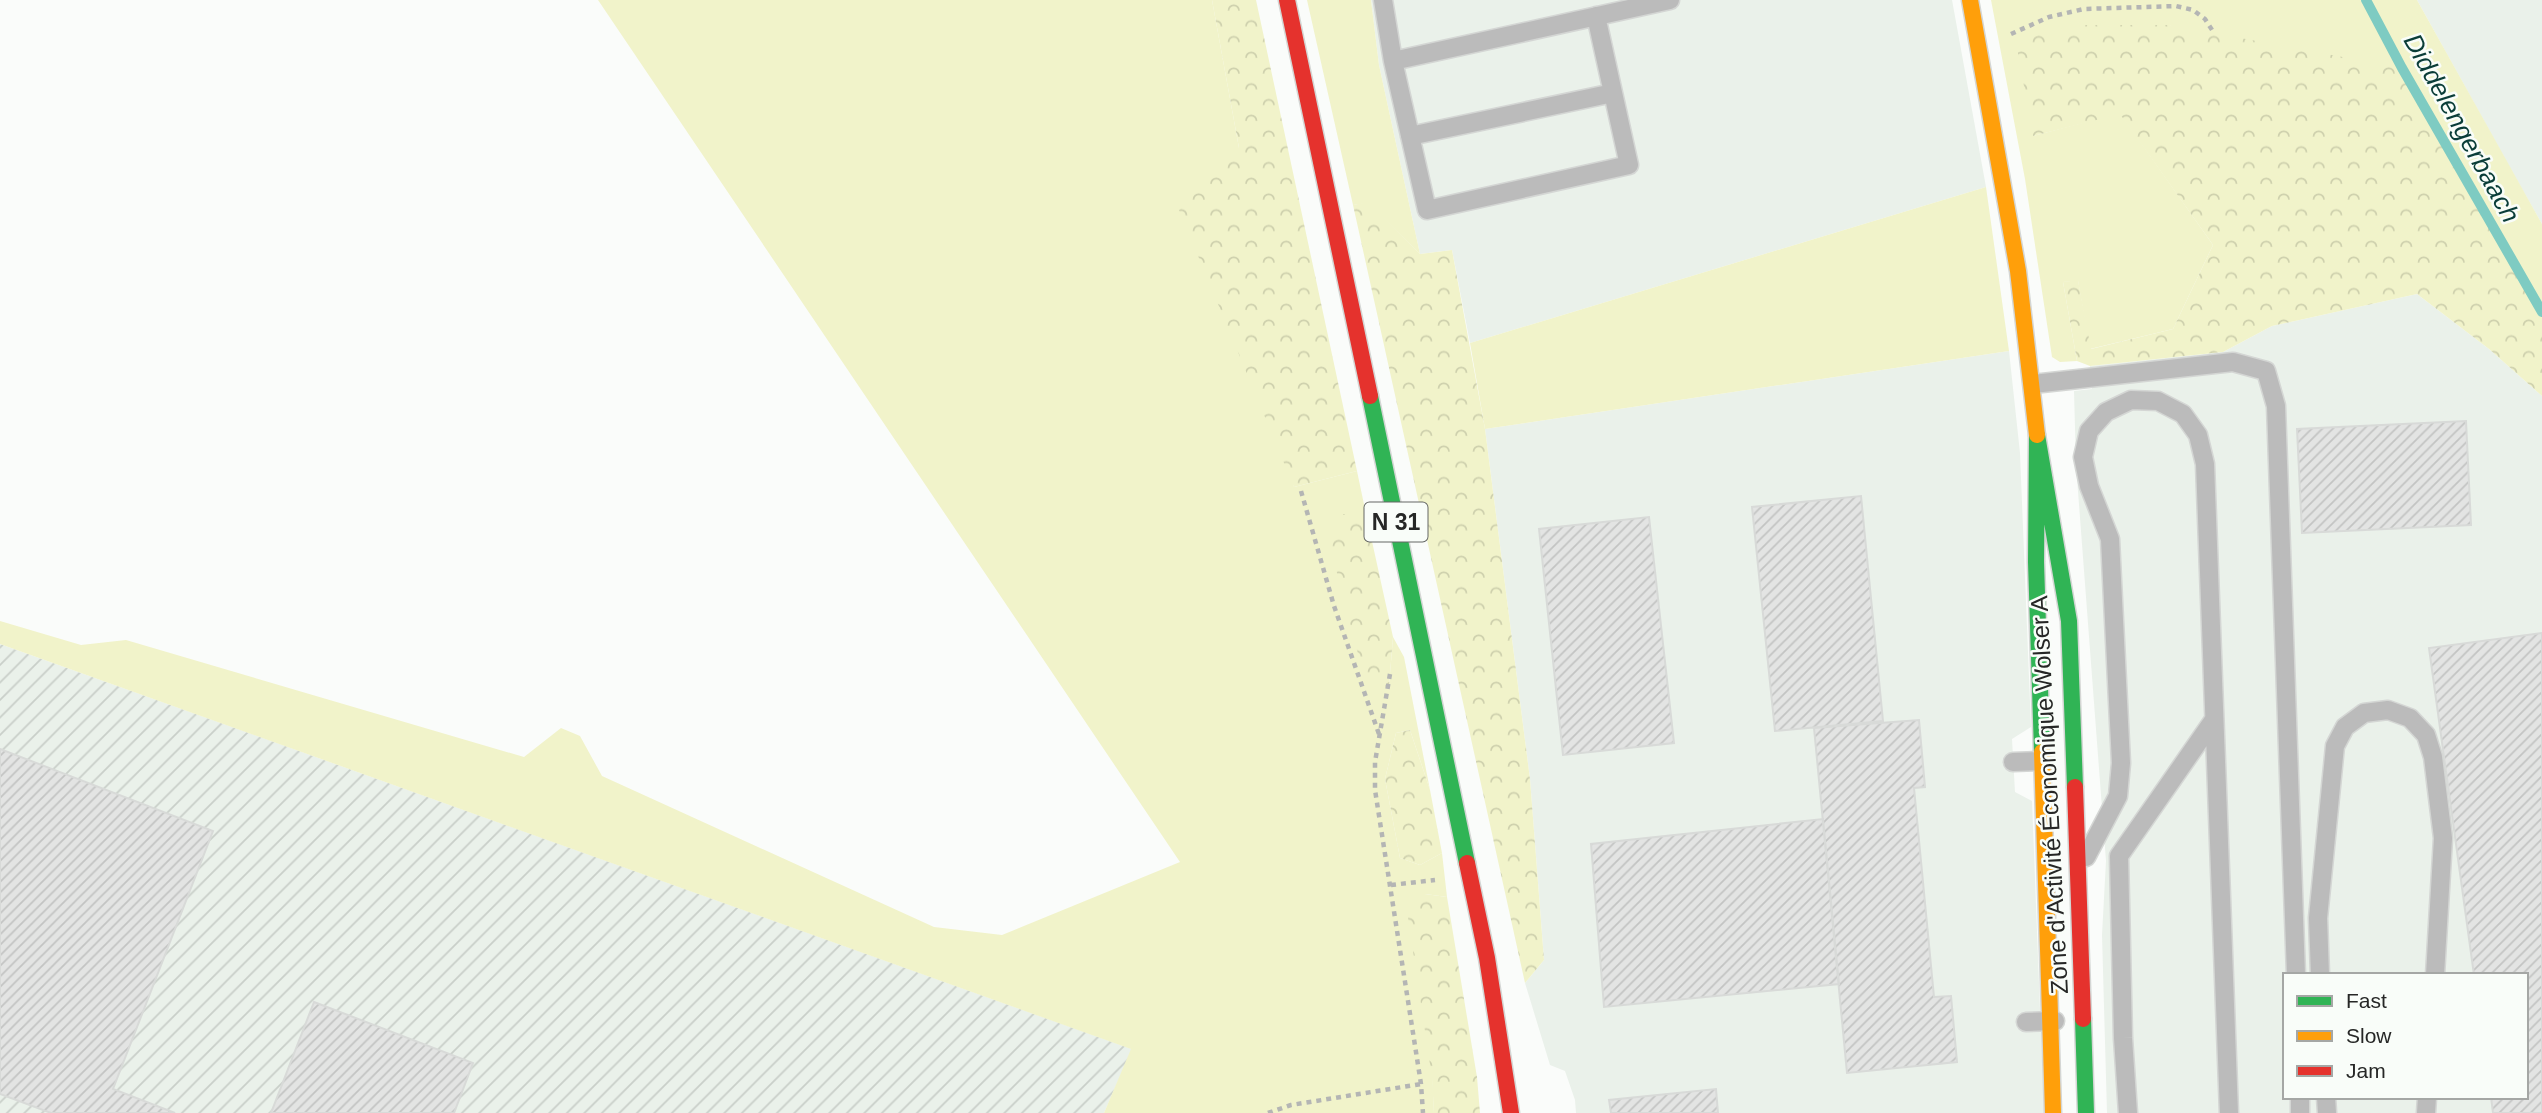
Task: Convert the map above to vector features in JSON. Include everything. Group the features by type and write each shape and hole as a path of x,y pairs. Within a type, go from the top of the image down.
{"street":[{"name":"N 31","path":"1287,0 1470,875 1498,1020 1511,1113"},
{"name":"Zone d'Activité Économique Wolser A","path":"1970,0 2005,183 2033,384 2037,435 2036,562 2053,1113"},
{"name":"Zone d'Activité Économique Wolser A","path":"2037,435 2069,621 2086,1113"}],"lane":[{"path":"1383,0 1393,61 1427,210 1629,165 1596,16"},
{"path":"1393,61 1670,0"},
{"path":"1410,136 1613,93"},
{"path":"2033,384 2233,362 2266,371 2276,406 2296,973"},
{"path":"2077,876 2118,796 2120,763 2110,539 2089,486 2082,457 2089,431 2106,411 2131,400 2158,401 2183,414 2198,435 2205,464 2229,1113"},
{"path":"2320,973 2318,918 2335,746 2345,727 2364,713 2388,710 2410,718 2426,735 2433,757 2442,838 2435,973"},
{"path":"2128,1113 2123,1038 2119,856 2213,721"},
{"path":"2013,762 2074,760"},
{"path":"2026,1022 2083,1020"}],"path":[{"path":"2008,36 2049,17 2084,9 2176,6 2193,10 2205,19 2214,33"},
{"path":"1301,491 1334,606 1380,738"},
{"path":"1391,661 1375,762 1375,790 1421,1084 1423,1113"},
{"path":"1391,885 1470,875"},
{"path":"1268,1113 1291,1105 1421,1084"}],"shaded area":[{"path":"1371,0 1952,0 1986,187 1470,343 1452,250 1420,254 1379,65"},
{"path":"2417,0 2542,0 2542,224 2513,173"},
{"path":"2417,294 2489,349 2542,396 2542,1113 2107,1113 2102,935 2106,861 2076,465 2074,391 2092,389 2090,366 2223,352 2272,326"},
{"path":"2009,351 2020,453 2031,727 2012,739 2015,792 2032,801 2044,1113 1576,1113 1575,1100 1565,1071 1550,1065 1525,983 1544,960 1530,779 1485,429"},
{"path":"0,644 1132,1049 1104,1113 0,1113"}],"green space":[{"path":"598,0 1212,0 1294,487 1357,471 1366,514 1341,514 1389,686 1393,637 1404,657 1430,790 1410,730 1396,733 1385,779 1400,858 1420,865 1442,853 1447,897 1425,894 1434,1113 1104,1113 1131,1049 0,644 0,621 81,645 126,640 524,757 561,728 580,736 602,776 934,927 1002,935 1180,862"},
{"path":"1212,0 1256,0 1357,471 1294,487 1179,210 1239,148"},
{"path":"1307,0 1371,0 1379,65 1420,254 1368,203 1353,205"},
{"path":"1991,0 2417,0 2542,224 2542,312 2519,271 2170,25 2033,136 2120,113 2213,245 2173,329 2090,349 2078,281 2063,282 2077,361 2060,362 2052,357 2025,179"},
{"path":"2070,25 2170,25 2402,68 2542,312 2542,396 2489,349 2417,294 2272,326 2223,352 2090,366 2077,361 2063,282 2078,280 2091,349 2173,329 2213,245 2120,114 2033,136 2016,42"},
{"path":"1986,187 2009,351 1485,429 1470,343"},
{"path":"1368,202 1420,254 1452,250 1485,429 1530,779 1544,960 1525,983 1353,205"},
{"path":"1341,514 1366,514 1393,637 1389,686 1367,689 1327,534"},
{"path":"1410,730 1430,790 1442,853 1420,865 1400,858 1385,779 1396,733"},
{"path":"1425,894 1447,897 1477,1077 1480,1113 1434,1113 1432,1078 1406,904"}],"building":[{"path":"2466,421 2471,525 2302,533 2297,429"},
{"path":"1861,496 1883,721 1775,731 1752,507"},
{"path":"1649,517 1674,743 1563,755 1539,529"},
{"path":"2542,633 2542,1113 2493,1113 2491,1099 2528,1099 2528,973 2474,973 2429,648"},
{"path":"1919,720 1925,787 1914,788 1934,997 1951,996 1957,1062 1847,1073 1814,728"},
{"path":"0,749 213,831 113,1089 175,1113 51,1113 0,1094"},
{"path":"1823,819 1839,984 1604,1007 1591,844"},
{"path":"314,1002 473,1063 454,1113 271,1113"},
{"path":"1716,1089 1718,1113 1611,1113 1609,1100"}],"waterway":[{"name":"Diddelengerbaach","path":"2366,0 2542,312"}],"traffic: fast":[{"path":"1370,396 1467,863"},
{"path":"2042,752 2036,562 2037,435 2069,621 2075,787"},
{"path":"2083,1019 2086,1113"}],"traffic: slow":[{"path":"1970,0 2018,271 2037,435"},
{"path":"2042,752 2053,1113"}],"traffic: jam":[{"path":"1287,0 1370,396"},
{"path":"2075,787 2083,1019"},
{"path":"1467,863 1487,958 1511,1113"}]}
